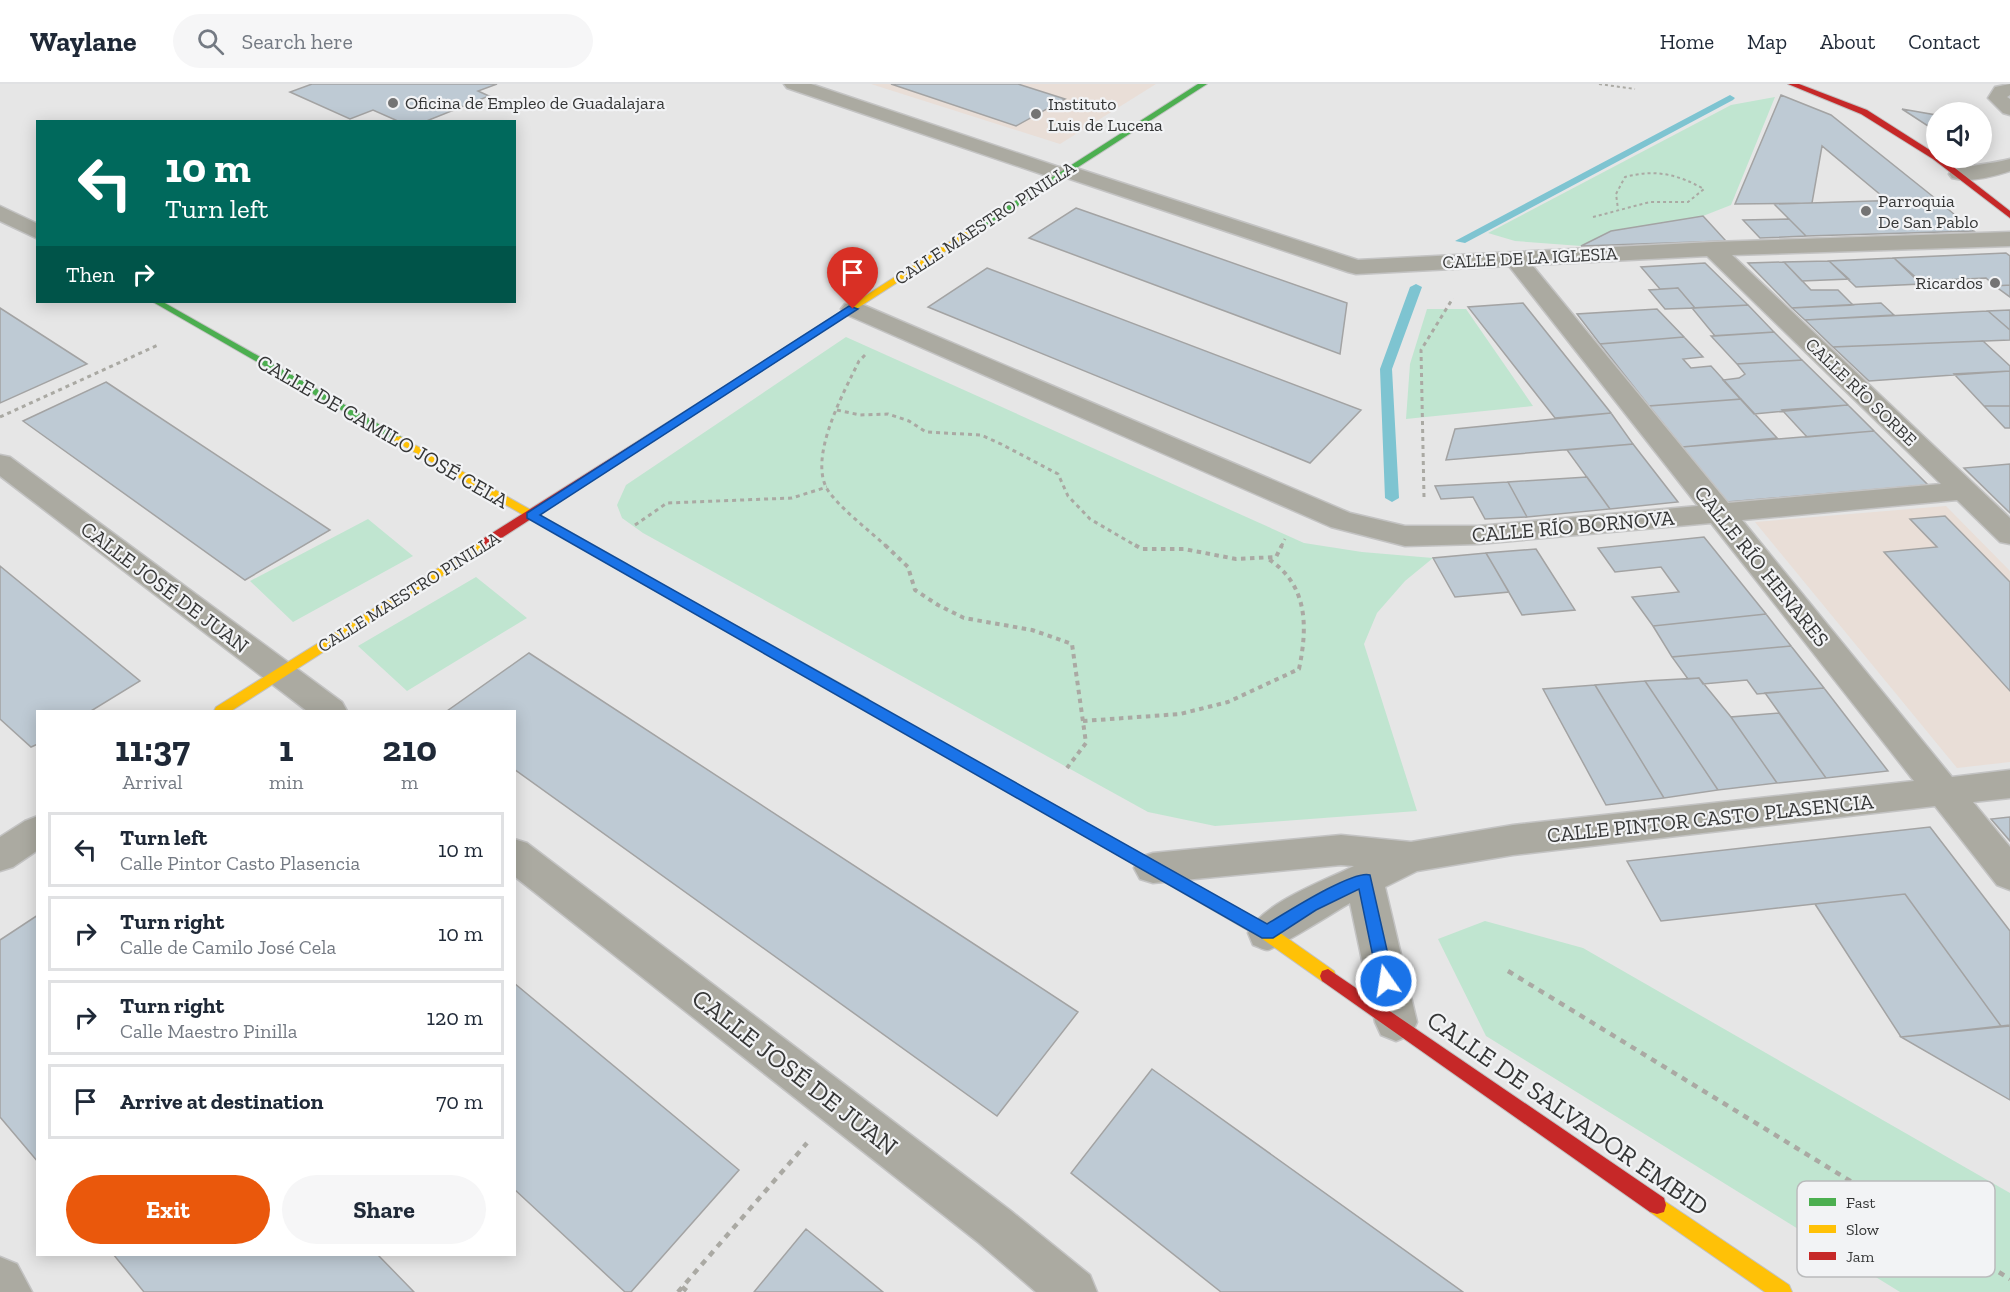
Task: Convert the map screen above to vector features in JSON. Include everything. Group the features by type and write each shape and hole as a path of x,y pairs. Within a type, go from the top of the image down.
{"street":[{"name":"CALLE DE LA IGLESIA","path":"793,84 1356,267 1713,249 2010,239"},
{"name":"CALLE MAESTRO PINILLA","path":"223,710 1203,84"},
{"path":"1792,84 1864,112 1926,150"},
{"path":"2010,89 2002,91 1997,98 2010,109"},
{"path":"1959,174 2009,167"},
{"path":"1951,168 2010,215"},
{"path":"0,212 36,232"},
{"name":"CALLE RÍO SORBE","path":"1713,249 2010,535"},
{"name":"CALLE RÍO HENARES","path":"1514,258 2010,874"},
{"name":"CALLE DE CAMILO JOSÉ CELA","path":"159,303 1267,933"},
{"name":"CALLE RÍO BORNOVA","path":"853,309 1263,484 1341,520 1375,531 1425,537 1478,535 1964,491"},
{"name":"CALLE JOSÉ DE JUAN","path":"0,464 329,710"},
{"name":"CALLE PINTOR CASTO PLASENCIA","path":"1153,868 1341,850 1411,857 1513,840 2010,784"},
{"path":"0,856 36,832"},
{"name":"CALLE JOSÉ DE JUAN","path":"516,856 994,1227 1073,1292"},
{"name":"CALLE PINTOR CASTO PLASENCIA","path":"1267,933 1310,905 1411,857"},
{"path":"1364,879 1396,1022"},
{"name":"CALLE DE SALVADOR EMBID","path":"1267,933 1782,1292"},
{"path":"0,1281 8,1292"}],"path":[{"path":"1599,84 1635,89"},
{"path":"1587,219 1618,208 1650,202 1688,202 1704,189 1678,174 1646,171 1625,177 1616,194 1618,208"},
{"path":"1425,537 1421,350 1462,284 1466,261"},
{"path":"0,417 200,326"},
{"path":"898,328 859,361 832,419 821,474 827,488 908,567 915,590 964,618 1032,630 1072,644 1086,743 1040,804"},
{"path":"837,410 860,415 888,414 909,421 926,432 981,435 1001,444 1058,474 1068,496 1090,519 1142,549 1184,549 1236,559 1276,557 1303,503"},
{"path":"595,552 667,503 792,498 827,488"},
{"path":"1083,721 1180,714 1228,702 1299,669 1305,644 1301,603 1288,573 1266,557"},
{"path":"1508,971 1850,1181"},
{"path":"688,1292 680,1289 839,1106"},
{"path":"1995,1270 2010,1279"}],"shaded area":[{"name":"Instituto Luis de Lucena","path":"871,84 1156,84 1060,144"},
{"path":"1946,506 2010,571 2010,762 1957,768 1755,522"}],"green space":[{"path":"1775,97 1731,205 1703,216 1611,231 1581,246 1515,241 1488,233 1731,105"},
{"path":"1427,309 1466,309 1533,406 1406,419 1410,364"},
{"path":"846,337 1304,543 1362,552 1433,558 1405,581 1377,613 1364,644 1417,811 1215,826 1148,812 643,533 622,518 617,505 626,485"},
{"path":"368,519 413,556 293,622 250,581"},
{"path":"476,577 527,618 407,691 358,646"},
{"path":"1485,921 1583,948 1989,1181 1797,1181 1797,1228 1486,1036 1438,939"},
{"path":"1995,1184 2010,1193 2010,1292 1900,1292 1876,1277 1995,1277"}],"building":[{"name":"Oficina de Empleo de Guadalajara","path":"312,84 497,84 478,91 489,96 429,120 396,120 373,110 350,119 290,92"},
{"path":"891,84 1018,84 1065,99 1016,126"},
{"path":"1781,95 1831,115 1936,199 1888,201 1822,146 1812,203 1735,204"},
{"path":"1902,109 1926,113 1926,125"},
{"name":"Parroquia De San Pablo","path":"1936,199 1974,231 1806,236 1774,204"},
{"path":"1076,208 1347,303 1340,354 1029,238"},
{"path":"1703,216 1726,241 1581,246 1611,231"},
{"path":"1789,219 1806,236 1760,238 1743,220"},
{"path":"2006,253 2010,256 2010,285 1995,286 1986,278 1920,281 1894,258"},
{"path":"1894,258 1921,284 1856,287 1829,261"},
{"path":"1829,261 1849,279 1802,281 1784,262"},
{"path":"1784,262 1811,290 1838,290 1853,305 1792,308 1748,263"},
{"path":"1705,263 1748,305 1695,308 1678,288 1660,289 1641,267"},
{"path":"987,268 1361,410 1310,463 928,307"},
{"path":"2010,285 2010,297 1995,286"},
{"path":"1678,288 1695,308 1665,309 1649,290"},
{"path":"1523,303 1611,413 1555,418 1468,307"},
{"path":"1881,303 1894,315 1805,320 1792,308"},
{"path":"1748,305 1774,332 1715,336 1692,308"},
{"path":"0,308 87,364 0,403"},
{"path":"1657,309 1684,337 1600,344 1577,314"},
{"path":"2010,310 2010,330 1988,311"},
{"path":"1988,311 2010,330 2010,340 1833,347 1805,320"},
{"path":"1774,332 1802,360 1737,364 1711,336"},
{"path":"1684,337 1703,357 1683,359 1691,368 1711,366 1741,399 1649,406 1600,344"},
{"path":"1983,341 2010,366 2010,371 1869,381 1833,347"},
{"path":"1802,360 1848,405 1754,414 1723,380 1739,378 1745,374 1737,364"},
{"path":"2010,371 2010,406 1984,406 1954,374"},
{"path":"106,382 330,530 245,580 23,421"},
{"path":"1741,399 1777,438 1682,447 1649,406"},
{"path":"1848,405 1874,431 1807,437 1782,410"},
{"path":"1984,406 2010,406 2010,428 2005,428"},
{"path":"1611,413 1633,444 1446,460 1455,429"},
{"path":"1874,431 1928,485 1727,502 1682,447"},
{"path":"1633,444 1678,502 1610,509 1567,450"},
{"path":"2010,464 2010,513 1964,468"},
{"path":"1587,477 1610,509 1527,517 1508,482"},
{"path":"1508,482 1527,517 1485,519 1473,497 1441,499 1435,486"},
{"path":"1945,516 2010,582 2010,691 1884,552 1937,547 1910,519"},
{"path":"1704,537 1766,614 1653,626 1632,597 1679,592 1661,567 1615,572 1598,548"},
{"path":"1536,549 1575,610 1522,615 1486,553"},
{"path":"1486,553 1509,592 1455,597 1433,558"},
{"path":"0,566 140,681 93,710 36,710 36,745 31,747 0,719"},
{"path":"1766,614 1791,646 1672,657 1653,626"},
{"path":"1791,646 1824,688 1757,694 1747,680 1703,684 1699,678 1688,679 1672,657"},
{"path":"529,653 1078,1012 997,1116 516,770 516,710 448,710"},
{"path":"1699,678 1731,717 1777,783 1718,790 1645,681"},
{"path":"1645,681 1718,790 1664,798 1595,685"},
{"path":"1595,685 1664,798 1606,805 1543,689"},
{"path":"1824,688 1888,771 1826,778 1765,693"},
{"path":"1779,713 1826,778 1777,783 1731,717"},
{"path":"2010,817 2010,841 1991,819"},
{"path":"1930,827 2010,931 2010,1025 2001,1026 1905,894 1661,921 1627,861"},
{"path":"1905,894 2001,1026 1901,1037 1815,904"},
{"path":"36,916 36,1160 0,1117 0,940"},
{"path":"516,985 739,1170 631,1292 625,1292 516,1191"},
{"path":"2010,1026 2010,1100 1901,1037"},
{"path":"1152,1069 1463,1292 1221,1292 1071,1173"},
{"path":"806,1229 883,1292 754,1292"},
{"path":"115,1256 379,1256 414,1292 144,1292"}],"waterway":[{"path":"1461,241 1730,98"},
{"path":"1392,498 1386,369 1416,287"}],"traffic: fast":[{"path":"971,232 1203,84"},
{"path":"159,303 399,439"},
{"path":"623,567 863,703"}],"traffic: slow":[{"path":"738,381 971,232"},
{"path":"399,439 623,567"},
{"path":"223,710 485,543"},
{"path":"1121,850 1267,933 1328,976"},
{"path":"1657,1205 1782,1292"}],"traffic: jam":[{"path":"1792,84 1864,112 1926,151"},
{"path":"1950,168 2010,215"},
{"path":"485,543 738,381"},
{"path":"863,703 1121,850"},
{"path":"1328,976 1657,1205"}],"place":[{"name":"Oficina de Empleo de Guadalajara","path":"393,103"},
{"name":"Instituto Luis de Lucena","path":"1036,114"},
{"name":"Parroquia De San Pablo","path":"1866,211"},
{"name":"Ricardos","path":"1995,283"}],"route":[{"path":"853,309 531,515 1267,933 1310,905 1364,879 1386,981"}]}
